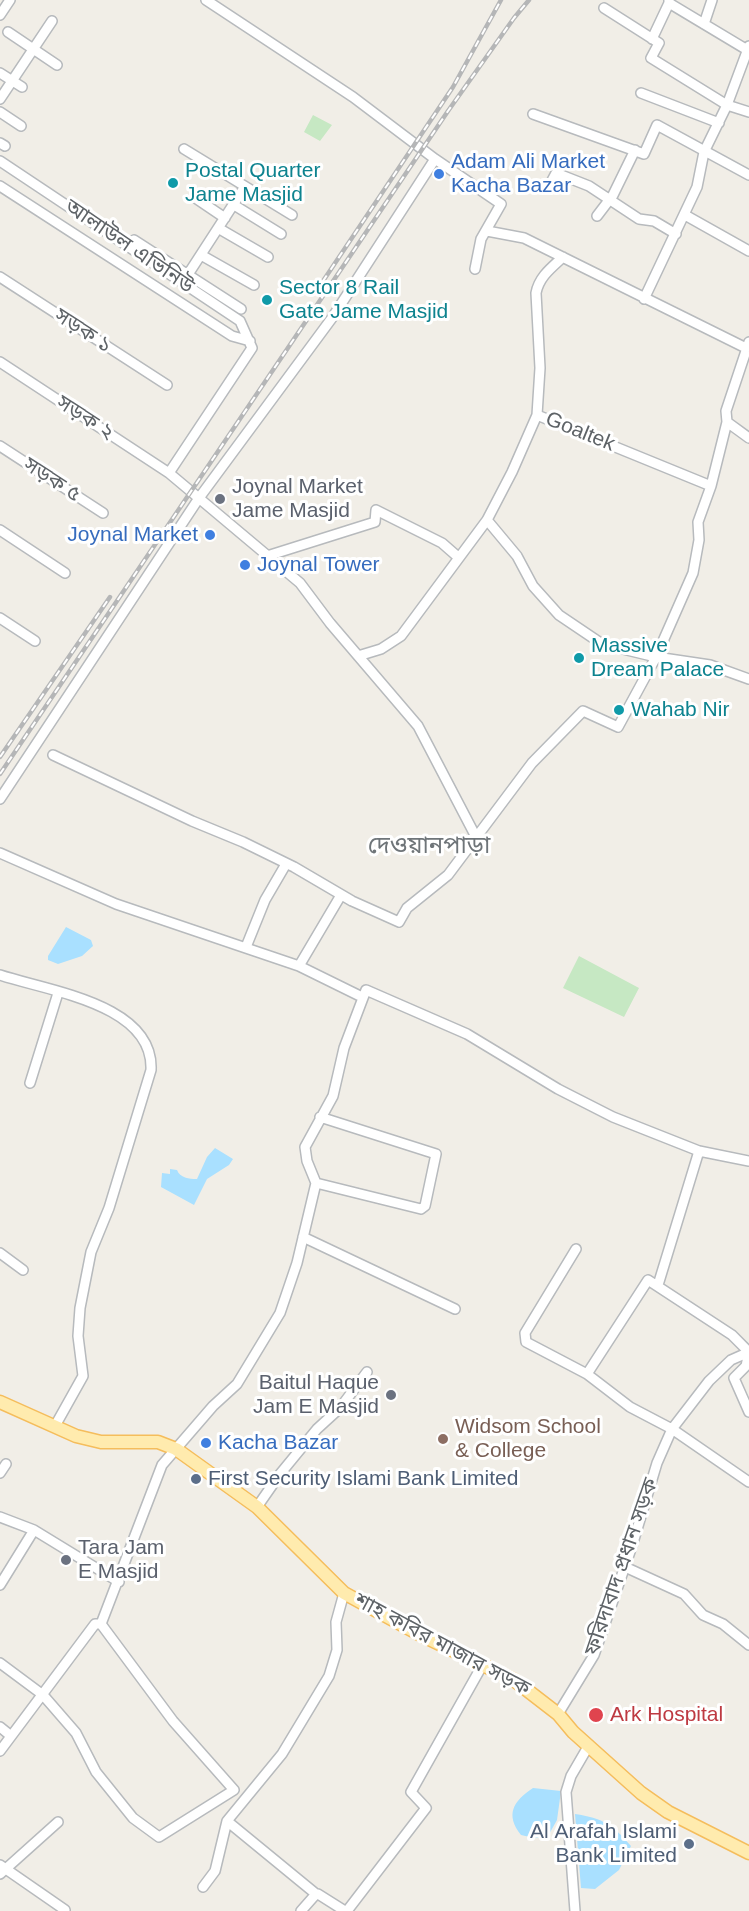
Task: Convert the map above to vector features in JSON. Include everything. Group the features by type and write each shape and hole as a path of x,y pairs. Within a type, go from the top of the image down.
{"main road":[{"name":"শাহ কবির মাজার সড়ক","path":"0,1402 76,1436 101,1442 158,1442 176,1449 257,1507 344,1593 417,1633 514,1680 558,1714 641,1793 668,1812 749,1853"}],"street":[{"path":"0,15 10,0"},
{"path":"206,0 353,97 435,159 501,204 488,231 481,239 475,269"},
{"path":"704,24 712,0"},
{"path":"644,299 697,187 704,152 727,105 748,49 669,1 652,39"},
{"path":"604,8 659,44 651,58 727,105 749,112"},
{"path":"0,99 52,21"},
{"path":"8,32 57,64"},
{"path":"0,73 22,87"},
{"path":"641,93 719,123"},
{"path":"0,112 21,126"},
{"path":"533,114 644,154 657,125 749,175"},
{"path":"184,149 244,188 292,215"},
{"path":"597,216 613,195 635,150"},
{"path":"0,799 199,498 332,318 435,159"},
{"name":"আলাউল এভিনিউ","path":"0,161 185,279 240,321 250,341"},
{"path":"548,188 556,173 589,186 639,219 654,221 676,234"},
{"path":"0,186 231,336 250,341 252,348 170,473"},
{"path":"185,279 244,188"},
{"path":"194,197 225,218"},
{"path":"234,205 281,234"},
{"path":"685,215 749,251"},
{"path":"218,228 268,257"},
{"path":"53,755 243,842 341,895 399,922 407,908 448,875 466,855 476,837 532,764 583,711 618,727 656,657 693,573 699,540 698,522 711,486 727,422 726,411 748,345 644,299 524,237 488,231"},
{"path":"135,240 185,279 241,309"},
{"path":"201,255 254,285"},
{"name":"Goaltek","path":"563,257 544,274 536,293 540,368 537,415 711,486"},
{"name":"সড়ক ১","path":"0,277 167,385"},
{"name":"সড়ক ২","path":"0,362 170,473 300,583 418,726 476,837"},
{"path":"358,656 381,649 401,636 487,520 512,472 537,415"},
{"path":"727,422 749,438"},
{"name":"সড়ক ৫","path":"0,446 103,513"},
{"path":"267,556 375,522 376,510 442,543 458,557"},
{"path":"487,520 517,556 534,586 559,615 602,644 656,657 710,665 749,679"},
{"path":"0,530 65,573"},
{"path":"0,618 35,641"},
{"path":"0,853 116,904 298,966 362,998"},
{"path":"246,947 265,900 286,864"},
{"path":"298,966 341,895"},
{"path":"0,975 95,1002 115,1012 145,1040 152,1054 151,1070 110,1208 91,1252 80,1308 78,1336 83,1376 55,1426"},
{"path":"101,1624 119,1582 149,1493 162,1465 237,1384 280,1313 303,1238 316,1183 305,1155 305,1147 333,1096 344,1048 366,990 467,1034 558,1089 604,1112 699,1151 749,1161"},
{"path":"30,1083 58,993"},
{"path":"316,1183 421,1209 425,1206 436,1154 320,1117"},
{"path":"658,1285 699,1151"},
{"path":"303,1238 455,1309"},
{"path":"576,1249 524,1338 526,1342 587,1374 630,1407 672,1429 749,1482"},
{"path":"0,1253 24,1269"},
{"path":"587,1374 640,1289 648,1280 732,1335 749,1352 746,1365 734,1378 749,1412"},
{"name":"ফরিদাবাদ প্রধান সড়ক","path":"558,1714 594,1655 625,1567 657,1463 672,1429 709,1381 731,1360 749,1352"},
{"path":"257,1507 280,1474 317,1429 340,1408 367,1372"},
{"path":"0,1473 6,1464"},
{"path":"0,1517 34,1530 119,1582"},
{"path":"0,1585 34,1530"},
{"path":"625,1567 684,1594 703,1615 723,1624 749,1645"},
{"path":"202,1887 215,1871 227,1821 282,1754 329,1676 337,1650 336,1622 344,1593"},
{"path":"0,1751 95,1624 101,1624"},
{"path":"0,1664 43,1695 76,1733 96,1772 133,1818 159,1837 208,1804 233,1792 231,1786 173,1721 101,1624"},
{"path":"318,1894 346,1911 426,1808 411,1791 483,1664"},
{"path":"0,1726 11,1736"},
{"path":"575,1911 566,1792 571,1776 589,1745"},
{"path":"227,1821 316,1894 302,1911"},
{"path":"58,1822 2,1870 65,1910"}],"green space":[{"path":"313,115 332,125 320,141 304,132"},
{"path":"579,956 639,988 624,1017 563,988"}],"water":[{"path":"66,927 91,940 93,946 82,956 58,964 48,960 48,956"},
{"path":"215,1148 233,1159 229,1165 207,1179 194,1205 161,1187 162,1173 170,1174 170,1169 177,1170 185,1178 197,1179 207,1157"},
{"path":"533,1788 561,1791 557,1820 548,1836 534,1838 521,1835 513,1821 512,1815 516,1803"},
{"path":"575,1814 607,1824 631,1846 619,1870 595,1889 581,1888"}],"railway":[{"path":"315,293 453,87 501,0"},
{"path":"0,774 448,111 529,0"},
{"path":"0,757 110,597"}],"place":[{"name":"Adam Ali Market Kacha Bazar","path":"439,174"},
{"name":"Postal Quarter Jame Masjid","path":"173,183"},
{"name":"Sector 8 Rail Gate Jame Masjid","path":"267,300"},
{"name":"Joynal Market Jame Masjid","path":"220,499"},
{"name":"Joynal Market","path":"210,535"},
{"name":"Joynal Tower","path":"245,565"},
{"name":"Massive Dream Palace","path":"579,658"},
{"name":"Wahab Nir","path":"619,710"},
{"name":"Baitul Haque Jam E Masjid","path":"391,1395"},
{"name":"Widsom School & College","path":"443,1439"},
{"name":"Kacha Bazar","path":"206,1443"},
{"name":"First Security Islami Bank Limited","path":"196,1479"},
{"name":"Tara Jam E Masjid","path":"66,1560"},
{"name":"Ark Hospital","path":"596,1715"},
{"name":"Al Arafah Islami Bank Limited","path":"689,1844"}],"district":[{"name":"দেওয়ানপাড়া","path":"429,846"}]}
